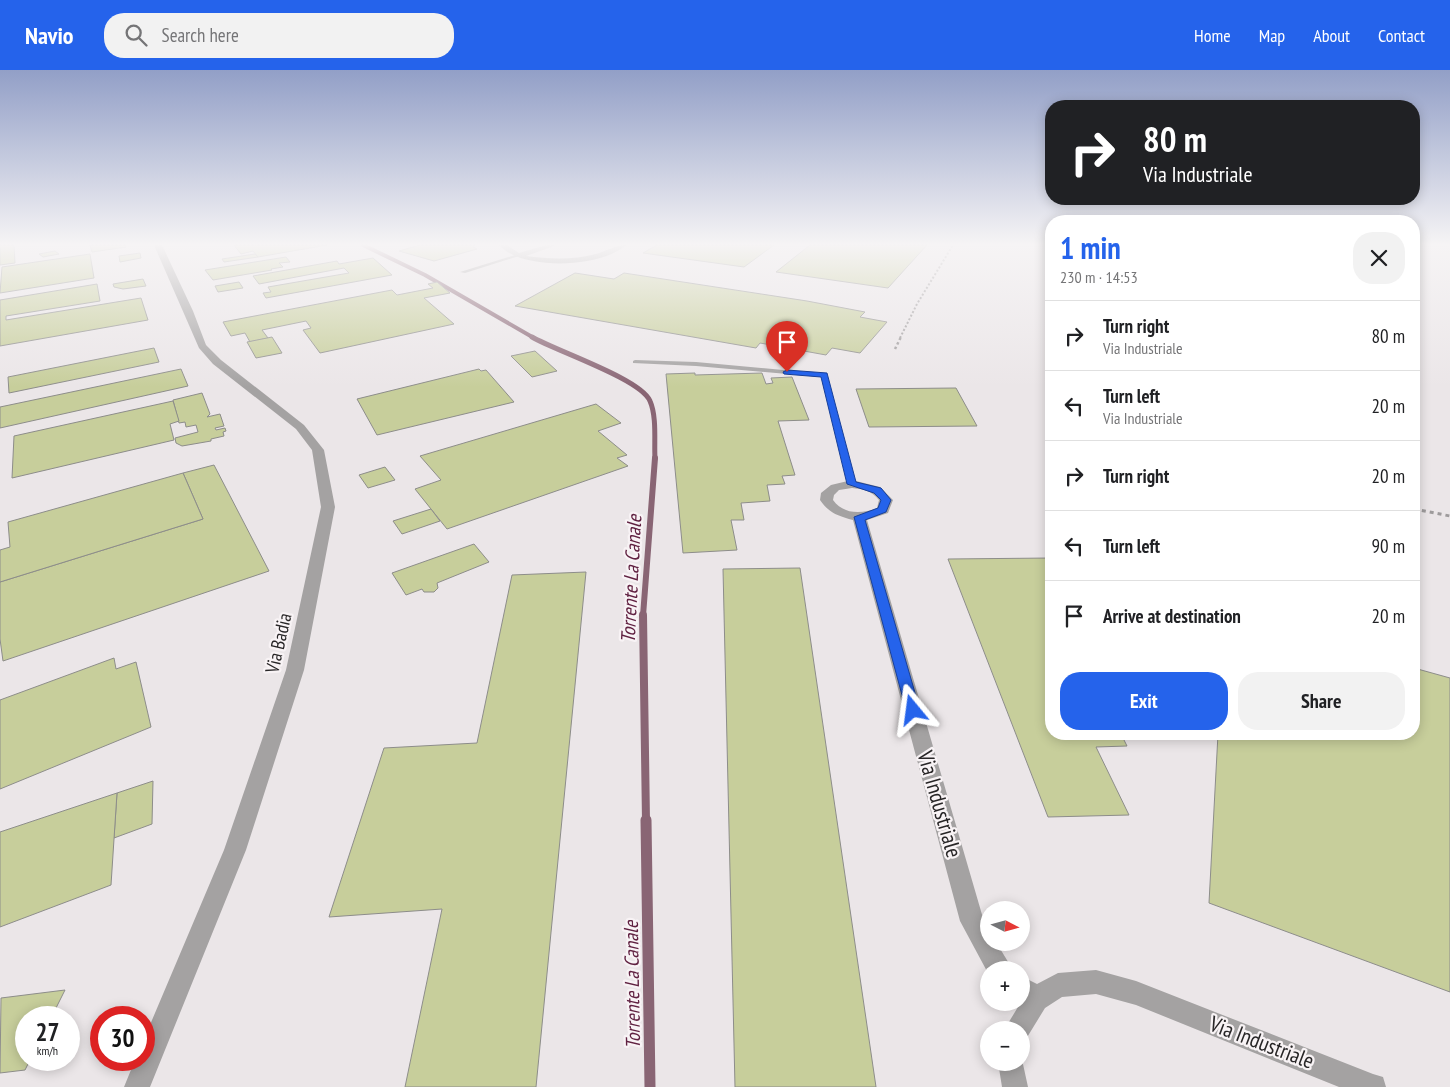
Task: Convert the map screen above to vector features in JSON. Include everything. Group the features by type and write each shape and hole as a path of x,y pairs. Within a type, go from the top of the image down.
{"street":[{"name":"Via Badia","path":"137,1087 234,850 295,670 328,507 318,450 300,427 217,362 202,346 180,292"},
{"path":"852,484 878,490 886,500 883,510 869,516 859,517 838,513 826,503 825,497 834,487 852,484"},
{"name":"Via Industriale","path":"859,517 972,921 992,961"},
{"name":"Via Industriale","path":"1030,993 1058,985 1096,982 1104,984 1136,993 1373,1087"},
{"path":"1012,1071 1015,1087"}],"lane":[{"path":"635,362 696,364 824,375 852,484"}],"path":[{"path":"895,349 924,292"},
{"path":"1420,510 1450,516"}],"building":[{"path":"46,292 98,292 100,301 6,316 6,320 141,298 148,320 0,346 0,300"},
{"path":"267,292 296,292 266,298 263,293"},
{"path":"379,292 394,292 397,295 410,292 449,292 424,298 454,324 320,353 303,330 311,328 306,321 262,330 268,338 250,342 245,333 231,336 223,322"},
{"path":"540,292 751,292 865,312 860,317 887,322 860,353 832,348 826,355 760,343 756,348 515,306"},
{"path":"272,337 282,353 256,358 247,342"},
{"path":"154,348 159,362 9,393 8,377"},
{"path":"535,351 557,371 532,377 511,356"},
{"path":"181,369 188,386 0,428 0,407"},
{"path":"479,369 481,371 486,370 514,402 377,435 357,399"},
{"path":"695,373 695,375 762,373 766,384 773,383 771,378 792,377 809,420 778,421 795,475 782,476 785,484 767,485 770,501 741,503 744,520 731,520 737,550 683,553 666,374"},
{"path":"956,388 977,426 869,427 856,389"},
{"path":"202,393 210,414 207,417 220,414 224,426 215,428 216,430 225,428 226,431 223,432 224,436 211,439 211,441 182,446 176,443 175,438 198,432 196,425 186,427 185,422 179,423 173,400"},
{"path":"173,401 179,421 170,424 174,440 12,478 14,436"},
{"path":"596,404 621,423 598,431 627,455 617,458 628,466 447,529 415,489 441,480 420,456"},
{"path":"214,465 269,571 3,661 0,639 0,582 203,519 183,473"},
{"path":"385,467 395,480 368,488 359,475"},
{"path":"183,473 203,519 0,582 0,550 10,547 8,522"},
{"path":"431,509 440,521 402,534 393,521"},
{"path":"474,544 489,562 437,583 438,588 434,592 424,592 422,589 406,595 392,573"},
{"path":"1045,558 1045,740 1124,740 1127,746 1096,747 1129,815 1048,817 948,559"},
{"path":"800,568 876,1087 735,1087 723,569"},
{"path":"586,572 536,1087 405,1087 442,909 329,917 384,748 477,743 512,575"},
{"path":"114,658 116,669 136,662 151,727 0,789 0,700"},
{"path":"1420,670 1450,678 1450,992 1209,903 1218,740 1420,740"},
{"path":"153,781 152,824 114,838 117,793"},
{"path":"117,793 111,885 0,927 0,832"},
{"path":"65,990 57,1006 15,1006 15,1071 17,1071 0,1073 1,998"}],"waterway":[{"name":"Torrente La Canale","path":"455,292 534,338"},
{"name":"Torrente La Canale","path":"534,338 615,375 643,393 650,401 654,414 655,458"},
{"name":"Torrente La Canale","path":"643,616 655,458"},
{"name":"Torrente La Canale","path":"643,616 646,821"},
{"name":"Torrente La Canale","path":"646,820 650,1087"}],"route":[{"path":"787,372 824,375 852,484 878,490 886,500 883,510 877,514 859,517 913,710"}]}
